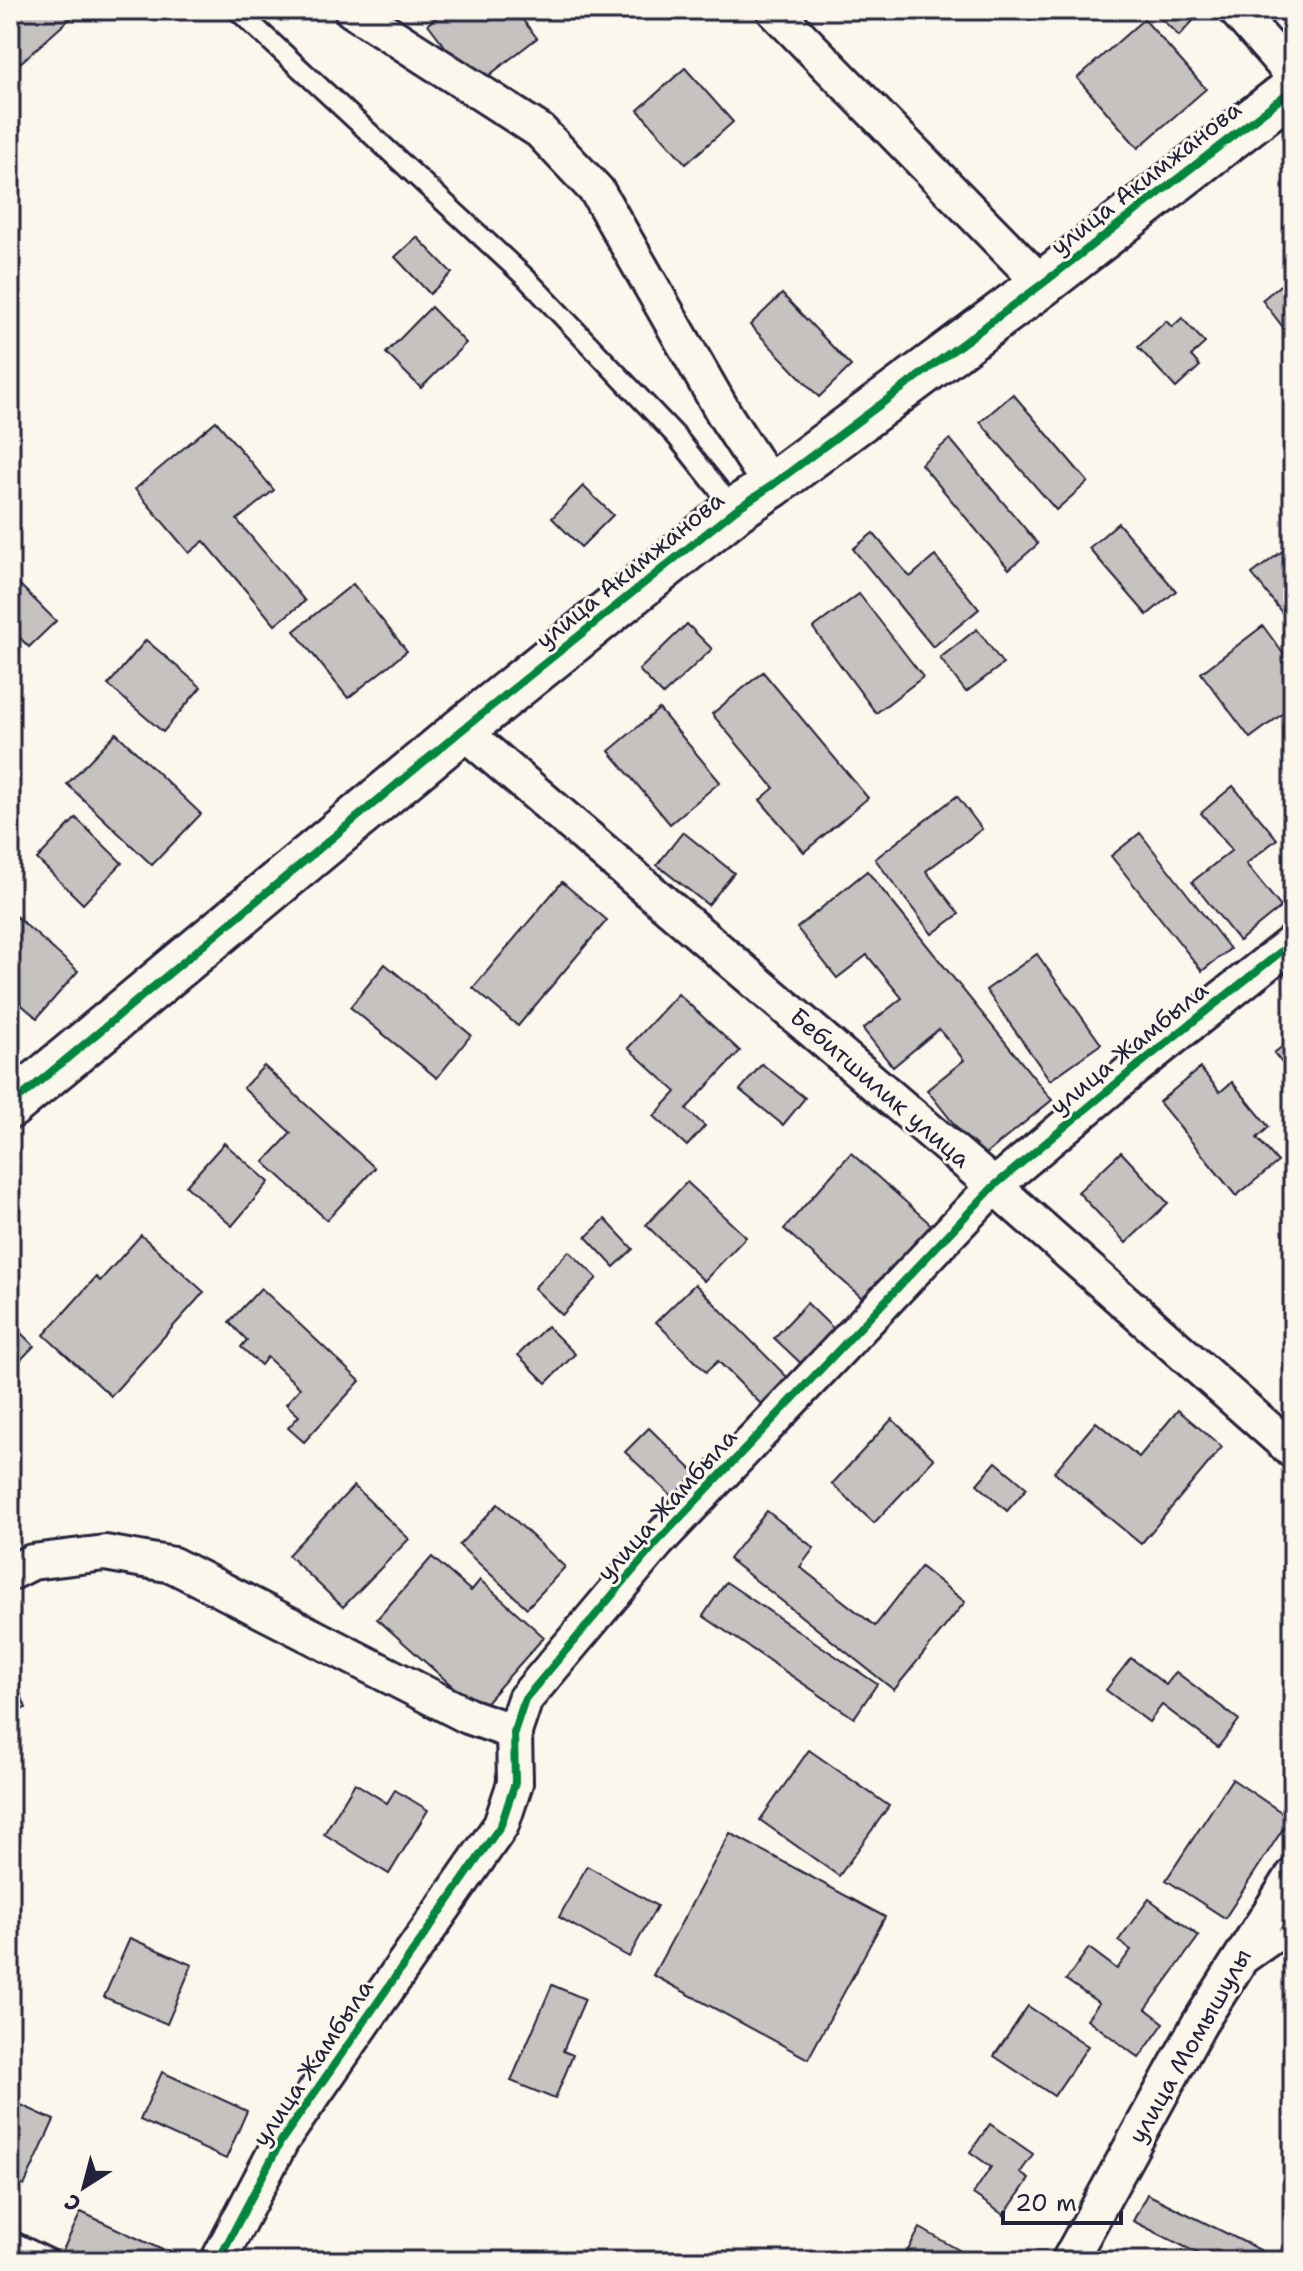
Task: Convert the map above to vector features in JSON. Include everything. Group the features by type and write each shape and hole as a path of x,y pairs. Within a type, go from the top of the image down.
{"street":[{"path":"352,10 540,131 597,191 726,417 771,486"},
{"path":"774,10 1042,284"},
{"path":"1236,10 1293,75"},
{"name":"улица Акимжанова","path":"10,1106 462,730 735,510 1042,284 1293,89"},
{"name":"Бебитшилик улица","path":"462,730 994,1186 1293,1451"},
{"name":"улица Жамбыла","path":"218,2261 281,2141 501,1825 515,1783 514,1732 525,1699 657,1542 994,1186 1136,1067 1293,942"},
{"path":"10,1573 32,1562 105,1553 173,1565 468,1716 514,1732"},
{"name":"улица Момышулы","path":"1069,2261 1199,2024 1293,1876"}],"lane":[{"path":"237,10 527,279 676,436 735,510"},
{"path":"1230,1975 1293,1931"},
{"path":"10,2240 53,2261"}],"building":[{"path":"10,10 80,10 10,72"},
{"path":"446,10 515,10 537,38 475,86 428,24"},
{"path":"1157,10 1203,10 1179,36 1155,13"},
{"path":"1144,19 1206,89 1138,148 1077,78"},
{"path":"685,68 733,122 686,164 638,110"},
{"path":"417,237 452,273 430,294 395,257"},
{"path":"1284,282 1293,294 1293,340 1262,300"},
{"path":"782,294 851,366 819,397 750,325"},
{"path":"431,307 466,343 421,388 386,353"},
{"path":"1182,318 1205,343 1191,356 1200,366 1176,388 1138,347 1166,321 1172,327"},
{"path":"1013,394 1088,482 1056,510 980,422"},
{"path":"216,421 274,490 237,520 305,601 275,625 204,541 189,553 135,489"},
{"path":"950,439 1038,544 1009,569 921,464"},
{"path":"583,486 613,515 581,547 552,518"},
{"path":"1118,523 1176,591 1147,615 1089,548"},
{"path":"873,533 910,577 935,556 979,609 933,647 853,549"},
{"path":"1293,543 1293,627 1252,574"},
{"path":"10,575 56,621 29,647 10,628"},
{"path":"353,584 407,651 348,698 294,631"},
{"path":"859,594 923,677 876,713 813,628"},
{"path":"687,624 712,649 663,695 639,670"},
{"path":"1263,626 1293,667 1293,706 1250,738 1201,673"},
{"path":"977,629 1003,664 966,692 940,658"},
{"path":"146,640 201,687 163,732 108,685"},
{"path":"763,672 868,798 804,852 760,800 774,788 712,714"},
{"path":"659,709 720,782 670,824 609,751"},
{"path":"116,733 201,814 152,865 67,784"},
{"path":"1233,786 1277,839 1246,864 1281,907 1239,941 1192,882 1232,850 1201,813"},
{"path":"957,796 982,829 926,871 959,914 932,934 875,859"},
{"path":"76,818 122,863 83,904 37,859"},
{"path":"683,832 734,873 708,905 657,865"},
{"path":"1140,833 1230,949 1202,971 1111,856"},
{"path":"867,871 1052,1100 981,1158 927,1090 964,1060 939,1029 893,1067 863,1029 902,998 867,955 837,978 797,928"},
{"path":"562,882 607,920 518,1026 473,988"},
{"path":"10,911 78,971 37,1018 10,995"},
{"path":"1037,954 1101,1044 1050,1080 986,990"},
{"path":"385,964 471,1035 437,1078 350,1007"},
{"path":"678,994 740,1051 686,1109 705,1126 687,1146 654,1116 676,1092 628,1048"},
{"path":"1293,1038 1293,1077 1274,1053"},
{"path":"762,1064 805,1098 783,1125 740,1090"},
{"path":"264,1066 375,1168 327,1220 264,1162 291,1133 243,1088"},
{"path":"1200,1068 1220,1092 1232,1082 1269,1127 1257,1138 1278,1162 1236,1196 1159,1102"},
{"path":"224,1143 269,1182 232,1226 186,1186"},
{"path":"1121,1152 1168,1203 1126,1243 1078,1192"},
{"path":"851,1153 936,1229 869,1304 784,1229"},
{"path":"687,1182 746,1237 704,1281 646,1225"},
{"path":"605,1219 633,1249 614,1267 586,1237"},
{"path":"141,1235 204,1292 111,1396 44,1335 96,1277 100,1281"},
{"path":"569,1251 597,1278 562,1315 534,1288"},
{"path":"695,1284 787,1377 761,1404 718,1361 706,1372 656,1322"},
{"path":"261,1288 360,1381 304,1442 288,1428 299,1416 286,1404 300,1388 267,1357 261,1365 241,1347 247,1340 229,1322"},
{"path":"807,1303 839,1334 807,1369 774,1338"},
{"path":"10,1322 34,1346 10,1371"},
{"path":"547,1326 575,1354 546,1383 518,1355"},
{"path":"1178,1410 1222,1447 1141,1544 1054,1472 1096,1422 1139,1457"},
{"path":"892,1419 934,1459 874,1523 832,1484"},
{"path":"649,1428 700,1478 677,1501 625,1452"},
{"path":"996,1462 1027,1488 1007,1511 977,1484"},
{"path":"354,1486 409,1539 343,1607 288,1555"},
{"path":"498,1504 565,1567 527,1608 459,1545"},
{"path":"767,1511 814,1548 800,1567 875,1626 921,1567 965,1602 894,1690 729,1559"},
{"path":"432,1557 471,1591 480,1580 544,1637 479,1710 377,1619"},
{"path":"726,1582 877,1684 854,1718 703,1616"},
{"path":"1131,1658 1166,1685 1176,1672 1239,1720 1218,1747 1162,1705 1149,1722 1106,1690"},
{"path":"10,1666 26,1708 10,1714"},
{"path":"809,1750 889,1806 839,1876 760,1820"},
{"path":"1232,1779 1290,1818 1225,1918 1166,1880"},
{"path":"355,1783 387,1803 395,1790 428,1810 389,1874 324,1834"},
{"path":"730,1833 885,1917 808,2059 653,1975"},
{"path":"587,1866 657,1906 629,1957 559,1917"},
{"path":"1149,1899 1199,1936 1146,2009 1164,2023 1139,2058 1087,2019 1099,2003 1066,1980 1089,1948 1117,1969 1131,1950 1118,1941"},
{"path":"130,1938 192,1965 167,2024 104,1997"},
{"path":"552,1985 585,1999 563,2051 573,2055 555,2099 511,2081"},
{"path":"1028,2006 1088,2046 1054,2096 994,2056"},
{"path":"162,2072 247,2111 226,2159 140,2120"},
{"path":"10,2100 54,2120 24,2186 10,2180"},
{"path":"990,2124 1033,2154 1020,2173 1029,2179 1004,2215 973,2194 991,2167 970,2152"},
{"path":"1147,2194 1260,2250 1254,2261 1213,2261 1133,2221"},
{"path":"81,2212 186,2261 82,2261 62,2252"},
{"path":"920,2228 973,2258 971,2261 902,2261"}],"cycle path":[{"path":"10,1106 462,730 735,510 1042,284 1293,89"},
{"path":"218,2261 281,2141 501,1825 515,1783 514,1732 525,1699 657,1542 994,1186 1136,1067 1293,942"}]}
